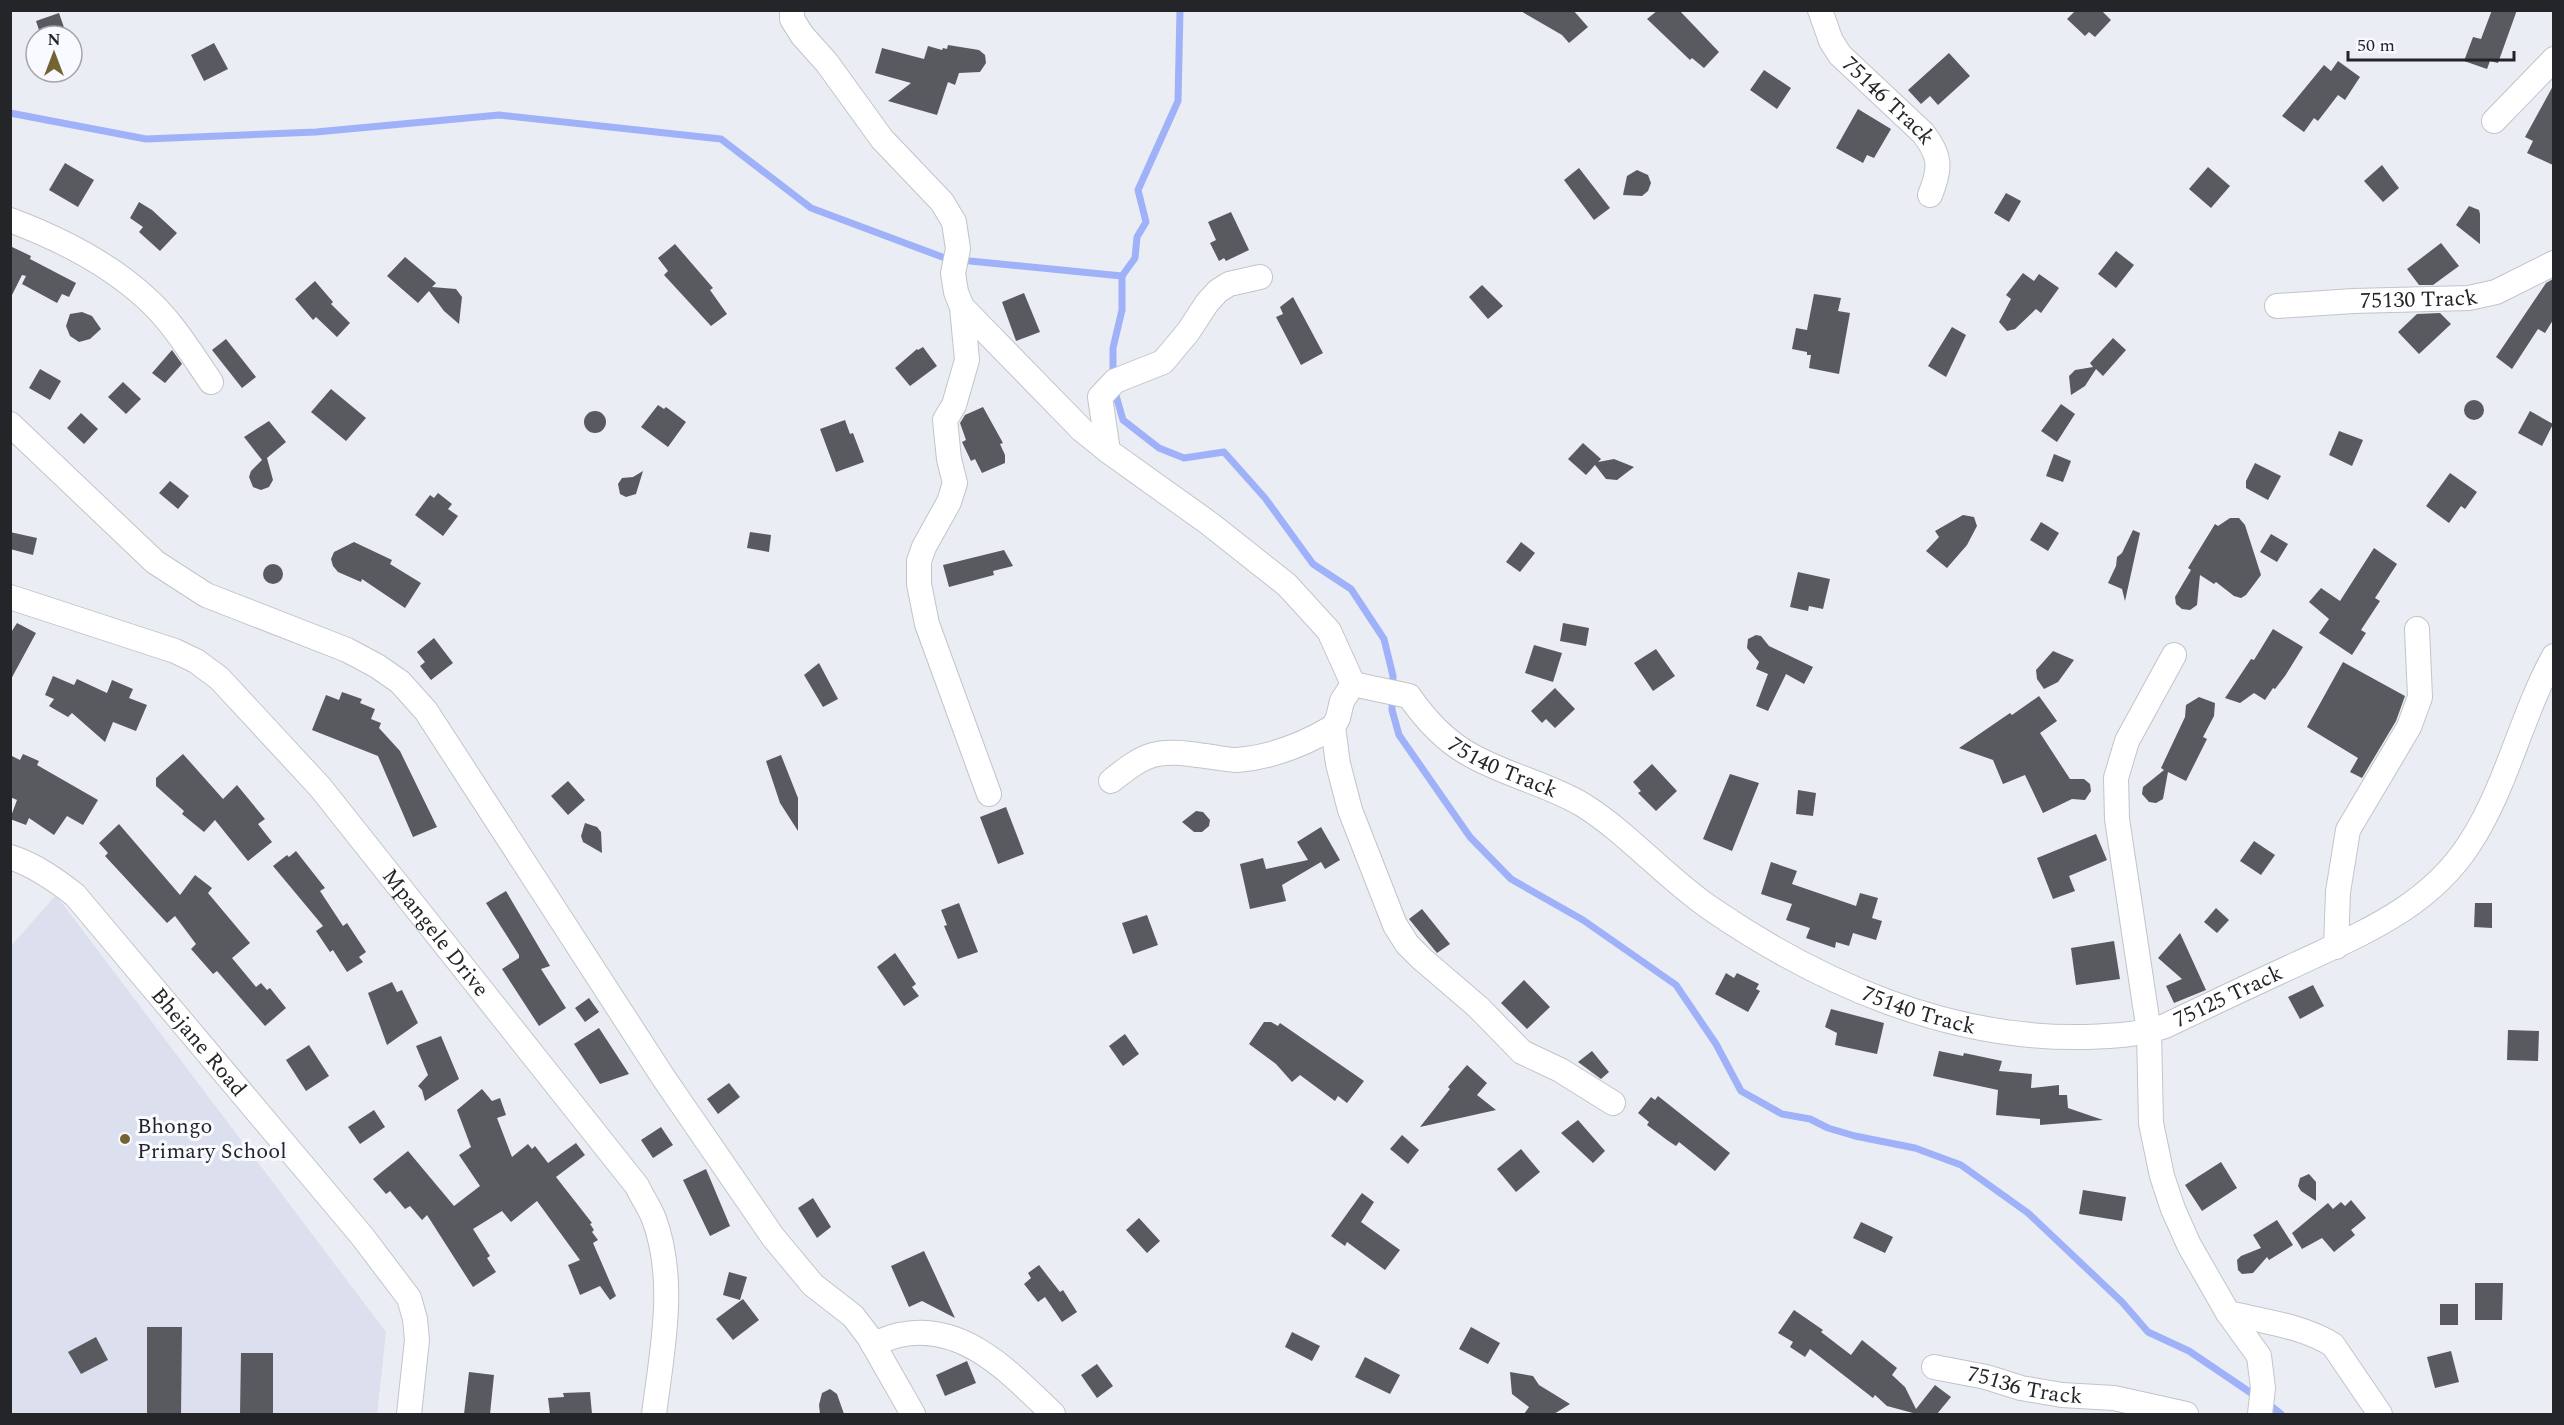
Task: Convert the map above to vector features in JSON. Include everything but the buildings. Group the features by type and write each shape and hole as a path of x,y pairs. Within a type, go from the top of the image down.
{"street":[{"path":"792,10 792,19 802,35 827,63 882,139 942,202 954,222 958,249 953,273 956,292 962,307 967,360 954,405 945,420 949,459 956,483 949,502 924,547 919,561 919,584 927,624 989,794"},
{"name":"75146 Track","path":"1820,10 1831,41 1840,55 1923,133 1934,147 1938,161 1938,173 1930,195"},
{"path":"2494,121 2553,59"},
{"path":"10,220 31,228 109,268 147,298 176,332 211,382"},
{"name":"75130 Track","path":"2277,306 2364,300 2469,298 2496,292 2553,263"},
{"path":"1108,452 1100,397 1115,381 1163,362 1218,291 1229,284 1260,277"},
{"path":"962,307 1043,391 1108,452 1210,524 1287,585 1329,631 1353,684 1342,701 1333,727 1309,741 1264,757 1234,760 1160,752 1137,760 1111,781"},
{"path":"10,424 155,562 176,576 206,595 347,650 400,682 426,711 663,1077 773,1237 813,1284 853,1316 873,1344 913,1414"},
{"name":"Mpangele Drive","path":"10,597 175,651 196,661 219,678 320,787 636,1186 654,1218 664,1259 666,1303 654,1414"},
{"path":"2336,947 2338,892 2348,830 2409,727 2420,698 2417,629"},
{"path":"2149,1032 2117,819 2116,778 2127,741 2174,655"},
{"name":"75125 Track","path":"2261,1403 2259,1356 2228,1313 2189,1245 2166,1192 2151,1123 2149,1032 2336,947 2382,923 2426,894 2442,880 2470,843 2503,777 2553,656"},
{"name":"75140 Track","path":"1353,684 1410,696 1426,719 1444,737 1467,753 1550,787 1584,806 1708,906 1795,962 1892,1005 1989,1030 2068,1037 2149,1032"},
{"path":"1333,727 1338,764 1350,810 1395,925 1407,944 1478,1007 1522,1052 1560,1070 1613,1102"},
{"name":"Bhejane Road","path":"10,857 33,867 75,895 362,1236 410,1298 417,1340 409,1414"},
{"path":"2228,1313 2290,1327 2323,1338 2333,1345 2380,1414"},
{"path":"873,1344 900,1334 922,1333 947,1335 963,1341 991,1358 1053,1414"},
{"name":"75136 Track","path":"1934,1367 1986,1377 2021,1388 2062,1395 2114,1398 2186,1414"}],"shaded area":[{"name":"Bhongo Primary School","path":"56,895 386,1332 377,1414 11,1414 11,946"}],"waterway":[{"path":"1113,373 1113,348 1122,310 1122,276 1135,258 1137,237 1146,222 1138,190 1178,101 1180,10"},
{"path":"10,113 146,139 316,132 499,115 721,139 811,208 945,258"},
{"path":"970,261 1122,276"},
{"path":"1115,392 1123,420 1159,448 1184,458 1224,452 1265,498 1313,564 1351,589 1384,639 1393,676 1392,710 1399,735 1470,837 1511,879 1583,920 1676,985 1716,1044 1741,1091 1782,1114 1810,1119 1828,1128 1855,1136 1915,1148 1961,1165 2028,1213 2122,1302 2148,1332 2189,1351 2257,1397"},
{"path":"2266,1402 2281,1414"}],"place":[{"name":"Bhongo Primary School","path":"125,1139"}]}
